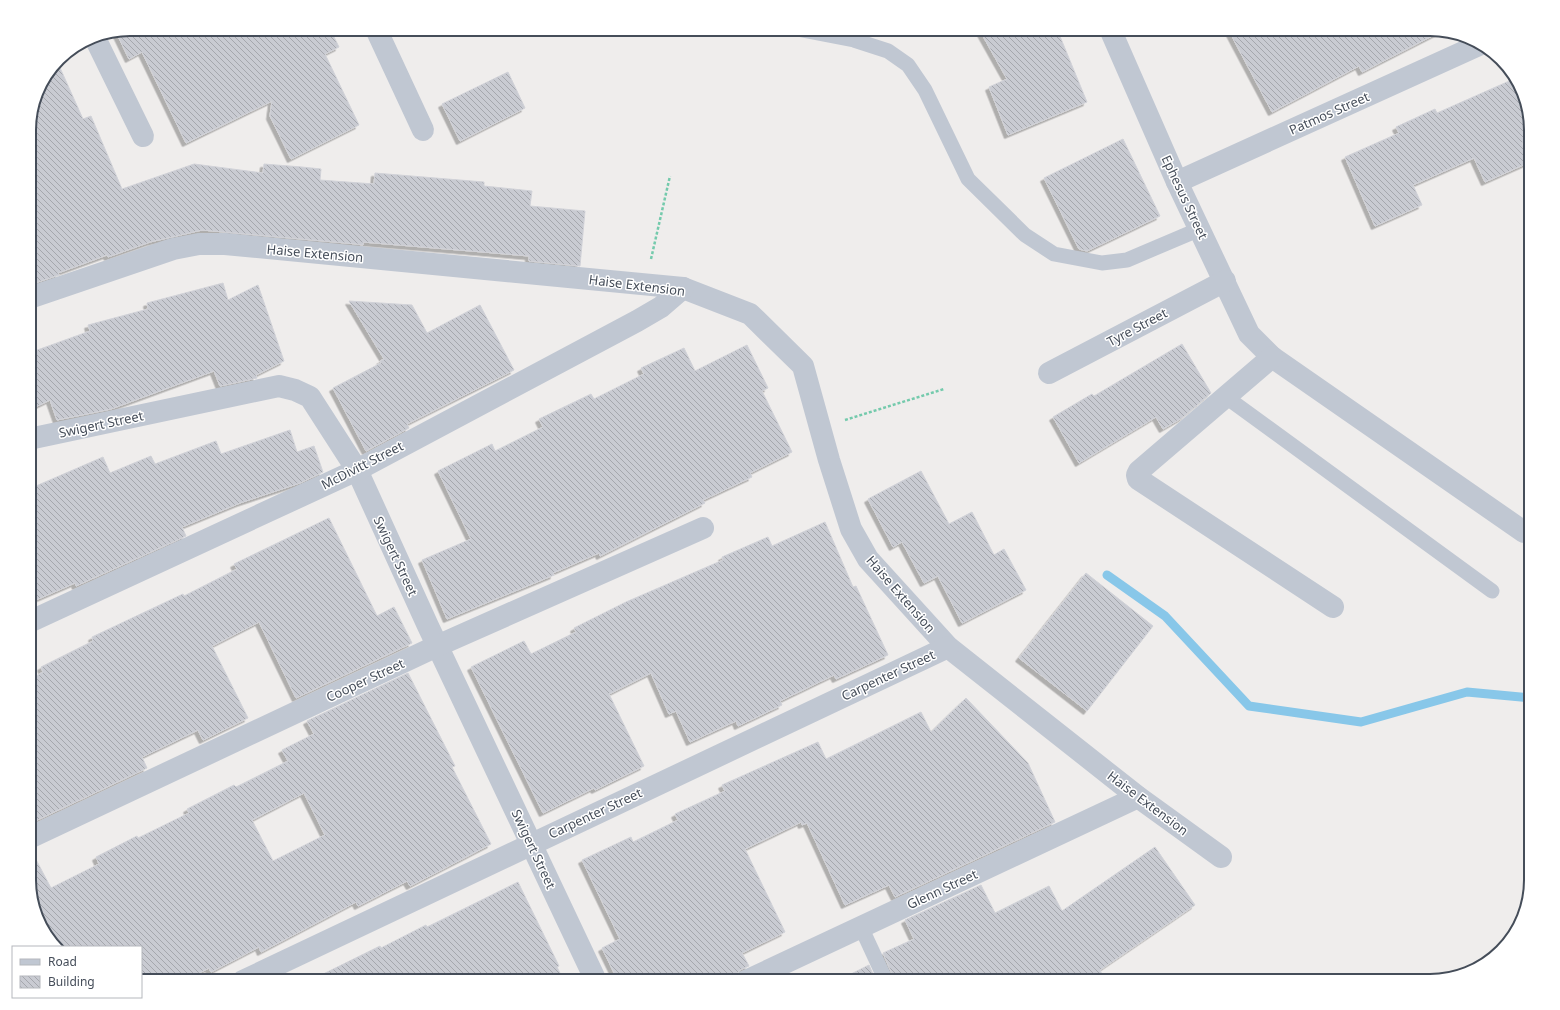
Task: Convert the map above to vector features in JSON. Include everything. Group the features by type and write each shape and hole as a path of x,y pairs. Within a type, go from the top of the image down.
{"street":[{"path":"379,36 423,130"},
{"name":"Ephesus Street","path":"1113,36 1177,182 1249,334 1272,357 1524,532"},
{"path":"97,42 143,136"},
{"name":"Patmos Street","path":"1177,182 1473,47"},
{"name":"Haise Extension","path":"36,296 173,249 199,244 233,245 683,288 750,314 803,366 820,428 851,529 868,559 948,647 1138,797 1221,857"},
{"name":"Tyre Street","path":"1049,373 1224,281"},
{"name":"McDivitt Street","path":"36,619 357,470 637,321 661,307 683,288"},
{"path":"1272,357 1139,470 1137,475 1138,479 1334,607"},
{"name":"Swigert Street","path":"36,438 279,386 295,390 310,397 357,470 437,646 532,843 593,974"},
{"name":"Cooper Street","path":"36,835 437,646 703,528"},
{"name":"Carpenter Street","path":"258,974 948,647"},
{"name":"Glenn Street","path":"761,974 1138,797"}],"lane":[{"path":"831,36 860,42 888,51 908,66 926,90 968,178 1025,235 1054,254 1102,263 1127,260 1200,229"},
{"path":"1226,397 1492,591"},
{"path":"861,927 883,974"}],"path":[{"path":"650,264 670,176"},
{"path":"820,428 944,389"}],"building":[{"path":"334,36 339,47 325,54 359,125 291,159 270,116 272,101 186,143 142,52 129,59 118,37"},
{"path":"983,36 1060,36 1087,102 1008,135 989,87 1007,79"},
{"path":"1232,36 1432,36 1362,72 1359,66 1272,112"},
{"path":"60,67 83,119 91,116 122,189 194,164 263,173 264,164 321,169 320,180 374,184 375,173 484,182 484,186 532,191 530,206 585,211 580,266 529,261 529,256 363,242 363,245 202,230 150,242 108,257 107,255 58,273 59,275 36,283 36,124 43,94"},
{"path":"508,72 525,108 460,141 442,104"},
{"path":"1510,81 1517,94 1521,106 1524,130 1524,142 1522,143 1524,148 1524,165 1485,182 1474,158 1413,185 1422,205 1375,226 1345,157 1399,133 1396,127 1435,109 1437,113"},
{"path":"1123,139 1160,216 1087,251 1079,249 1044,178"},
{"path":"223,283 228,300 258,285 284,361 256,375 257,378 220,386 214,371 111,409 57,420 50,400 36,407 36,350 90,331 88,325 148,309 147,303"},
{"path":"349,301 412,305 427,333 480,305 514,370 407,424 409,428 366,451 333,388 381,363 380,361 384,359"},
{"path":"1182,344 1211,393 1182,418 1163,429 1156,417 1079,463 1053,417 1092,394 1094,396"},
{"path":"747,345 768,388 762,391 792,452 750,473 752,477 703,500 705,503 600,556 599,553 553,573 554,575 447,619 422,560 471,539 438,471 492,444 495,451 543,427 539,419 591,394 594,399 644,374 641,368 684,348 695,371"},
{"path":"290,430 297,452 314,446 323,472 300,483 240,503 182,527 186,536 76,586 75,583 36,600 36,486 103,457 110,473 151,456 155,464 216,441 221,454"},
{"path":"921,471 949,524 972,512 994,555 1004,549 1026,590 962,623 938,576 924,583 902,542 893,547 868,499"},
{"path":"329,518 377,616 394,607 412,643 296,698 259,622 212,646 248,718 203,740 198,730 142,757 147,768 36,821 36,676 43,672 41,667 93,641 92,637 183,594 184,596 237,569 234,564"},
{"path":"825,522 853,587 856,586 888,655 836,679 834,675 780,701 782,705 738,726 736,721 690,742 676,711 669,714 651,673 609,694 644,766 543,813 471,667 524,641 531,654 576,632 574,628 626,602 723,560 722,557 768,537 772,546"},
{"path":"1086,573 1153,626 1087,711 1019,658"},
{"path":"408,673 455,766 452,767 491,844 410,886 407,881 358,906 356,902 261,952 259,947 211,972 209,968 197,974 142,974 142,946 63,946 55,937 46,922 38,898 36,886 36,860 51,888 99,864 96,857 137,836 138,838 189,813 187,809 234,785 236,787 288,761 282,750 314,734 307,721","holes":["304,793 325,835 273,861 252,820"]},
{"path":"966,698 1028,763 1055,822 895,897 889,885 845,905 807,823 802,825 801,822 745,849 785,932 742,953 749,966 740,970 737,974 615,974 602,948 620,939 582,860 631,837 633,842 678,820 675,814 725,791 722,785 818,742 826,759 921,712 931,732"},
{"path":"1155,847 1195,905 1100,970 1102,974 892,974 883,953 914,939 905,920 981,885 995,913 1049,886 1062,911"},
{"path":"518,882 559,966 557,967 560,974 323,974 380,946 381,948 426,925 427,927"},
{"path":"869,965 873,974 851,974"}],"waterway":[{"path":"1107,575 1165,616 1249,706 1361,722 1467,692 1524,697"}]}
